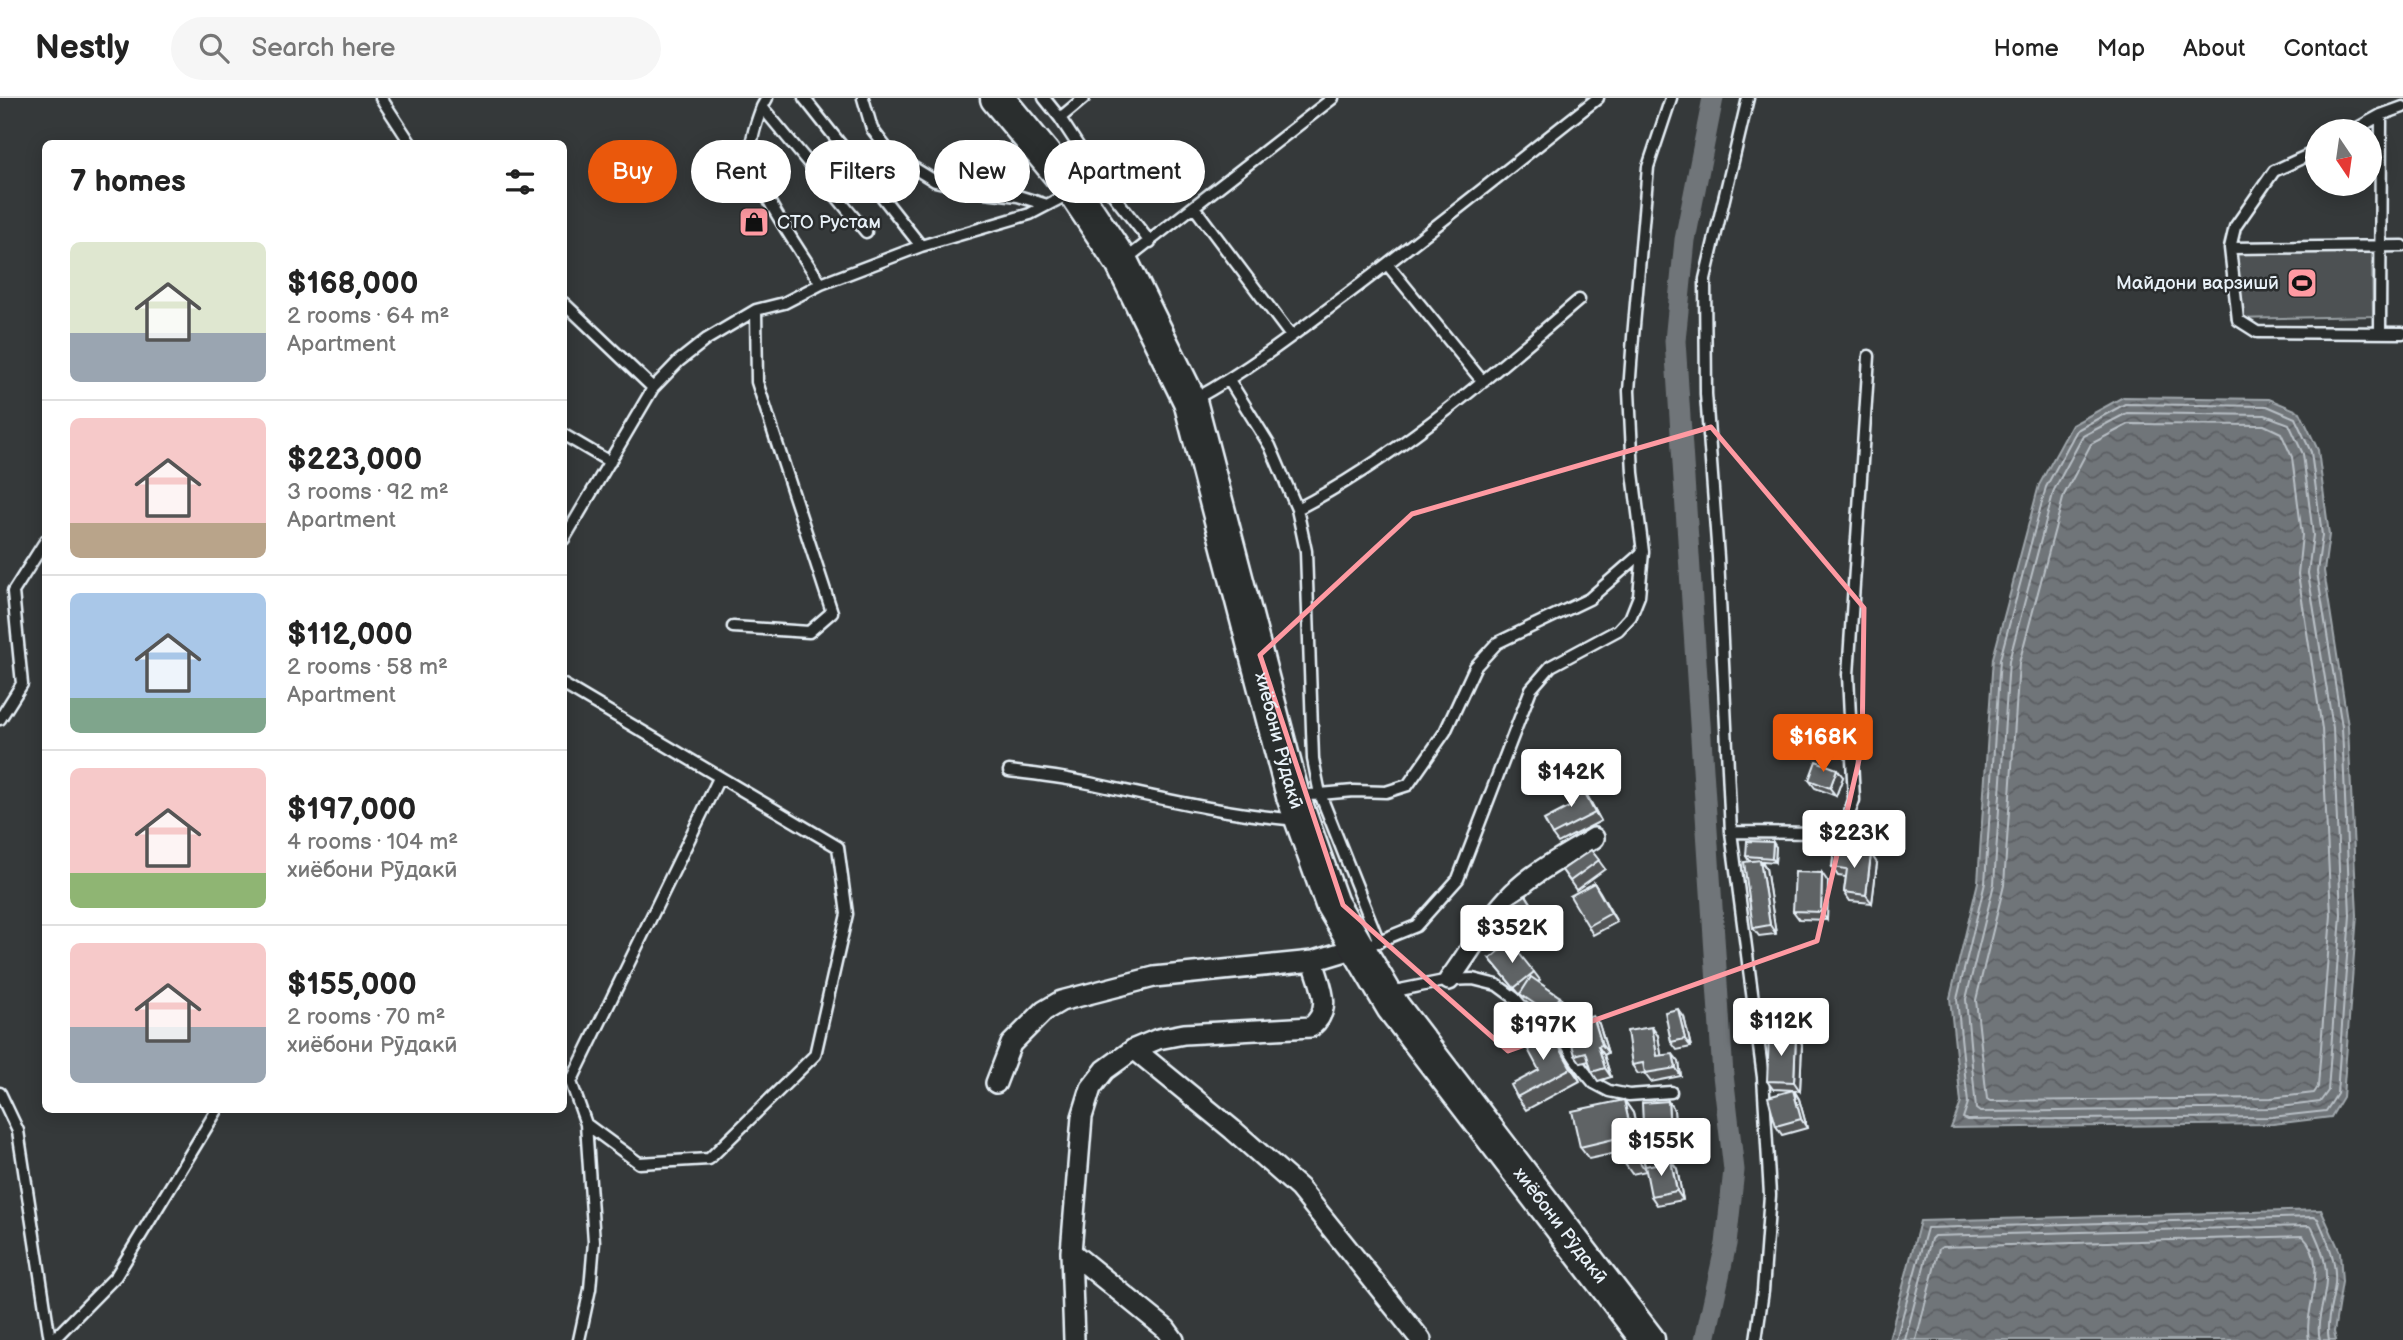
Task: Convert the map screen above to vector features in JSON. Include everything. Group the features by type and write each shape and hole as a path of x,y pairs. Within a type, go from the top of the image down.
{"highway":[{"name":"хиёбони Рӯдакӣ","path":"997,98 1044,155"},
{"name":"хиёбони Рӯдакӣ","path":"1082,203 1122,263 1190,401 1332,904 1367,945 1383,993 1648,1340"}],"street":[{"path":"1449,981 1514,892 1594,838"},
{"path":"996,1083 1011,1044 1044,1011 1061,1001 1154,978 1313,961 1367,945"},
{"path":"1074,1340 1071,1252 1082,1117 1091,1088 1105,1070 1134,1049 1158,1040 1184,1034 1311,1027 1321,1018 1325,1006 1313,961"},
{"path":"1134,1049 1299,1188 1421,1340"},
{"path":"1071,1252 1166,1329 1174,1340"}],"lane":[{"path":"381,98 408,140"},
{"path":"804,98 921,246"},
{"path":"863,98 872,129 891,154 935,181 976,191 1018,196 1044,193"},
{"path":"1044,98 1060,118 1064,140"},
{"path":"1060,118 1084,98"},
{"path":"1122,263 1334,98"},
{"path":"1190,401 1229,380 1291,336 1598,98"},
{"path":"1367,945 1416,926 1458,879 1531,689 1551,666 1567,655 1618,630 1631,615 1639,596 1643,552 1633,473 1629,391 1648,167 1671,98"},
{"path":"1748,98 1704,279 1706,394 1718,557 1731,832 1763,1077 1770,1195 1763,1291 1756,1340"},
{"path":"764,102 751,151 752,166 821,284"},
{"path":"764,102 866,232"},
{"path":"2374,119 2403,107"},
{"path":"2380,333 2381,115"},
{"path":"2305,157 2274,171 2235,227 2230,248 2238,320 2257,332 2403,333"},
{"path":"567,534 653,388 698,346 756,310 784,303 821,284 921,246 1030,214 1050,203"},
{"path":"1092,203 1150,242"},
{"path":"1194,207 1291,336"},
{"path":"2230,248 2403,246"},
{"path":"1387,264 1483,382"},
{"path":"1297,509 1336,488 1483,382 1579,300"},
{"path":"567,306 653,388"},
{"path":"733,627 809,632 832,612 757,382 756,310"},
{"path":"1731,832 1833,833 1844,828 1850,817 1854,800 1848,675 1869,356"},
{"path":"1229,380 1270,446 1297,509 1306,551 1312,759 1305,804"},
{"path":"567,437 610,462"},
{"path":"0,719 22,684 13,592 42,546"},
{"path":"1009,771 1083,782 1136,795 1249,816 1305,804 1387,792 1408,785 1445,732 1475,667 1497,643 1589,600 1643,552"},
{"path":"567,687 838,847 847,914 815,1055 709,1159 639,1163 586,1124"},
{"path":"579,1340 590,1289 594,1242 586,1124 571,1082 719,778"},
{"path":"1383,993 1473,979 1497,985 1553,1026 1594,1083 1609,1091 1629,1096 1671,1092"},
{"path":"0,1093 18,1131 51,1340"},
{"path":"51,1340 116,1276 216,1113"}],"highlighted area":[{"path":"1711,427 1864,608 1862,747 1817,941 1508,1051 1343,905 1260,655 1412,514"}],"shaded area":[{"name":"Майдони варзишӣ","path":"2372,248 2373,316 2231,319 2230,250"}],"water":[{"path":"2123,397 2269,399 2300,412 2318,450 2329,535 2324,571 2348,726 2357,915 2343,1097 2331,1117 2273,1124 1951,1128 1961,1103 1950,998 1978,882 1993,658 2039,485 2072,425"},
{"path":"2321,1210 2340,1252 2342,1282 2334,1332 2336,1340 1889,1340 1920,1221"}],"building":[{"path":"1816,761 1837,769 1830,788 1809,780"},
{"path":"1576,777 1595,813 1552,835 1544,820 1573,805 1562,785"},
{"path":"1747,841 1773,842 1772,858 1746,856"},
{"path":"1834,849 1871,854 1866,895 1844,892 1847,869 1832,867"},
{"path":"1591,850 1599,860 1570,881 1562,870"},
{"path":"1760,860 1770,925 1753,928 1744,862"},
{"path":"1795,872 1822,873 1821,912 1793,911"},
{"path":"1594,883 1611,913 1588,926 1570,896"},
{"path":"1526,895 1535,910 1505,930 1495,915"},
{"path":"1510,942 1534,972 1514,988 1490,959"},
{"path":"1531,977 1560,997 1548,1013 1520,994"},
{"path":"1762,1003 1803,1003 1802,1025 1761,1024"},
{"path":"1678,1009 1685,1039 1671,1042 1665,1012"},
{"path":"1593,1016 1602,1045 1598,1046 1605,1068 1592,1072 1586,1052 1575,1055 1566,1024"},
{"path":"1652,1027 1657,1056 1673,1054 1676,1068 1645,1073 1643,1063 1632,1065 1627,1031"},
{"path":"1549,1028 1571,1068 1517,1097 1511,1085 1539,1070 1524,1042"},
{"path":"1769,1035 1796,1036 1794,1082 1767,1081"},
{"path":"1793,1090 1801,1119 1776,1126 1768,1097"},
{"path":"1624,1100 1637,1158 1623,1161 1618,1138 1580,1147 1572,1111"},
{"path":"1668,1101 1671,1144 1644,1145 1642,1103"},
{"path":"1671,1161 1677,1191 1651,1196 1645,1166"}],"waterway":[{"path":"1705,1340 1726,1244 1734,1170 1723,1075 1675,341 1685,240 1713,98"}],"place":[{"name":"СТО Рустам","path":"754,222"},
{"name":"Майдони варзишӣ","path":"2302,283"}]}
